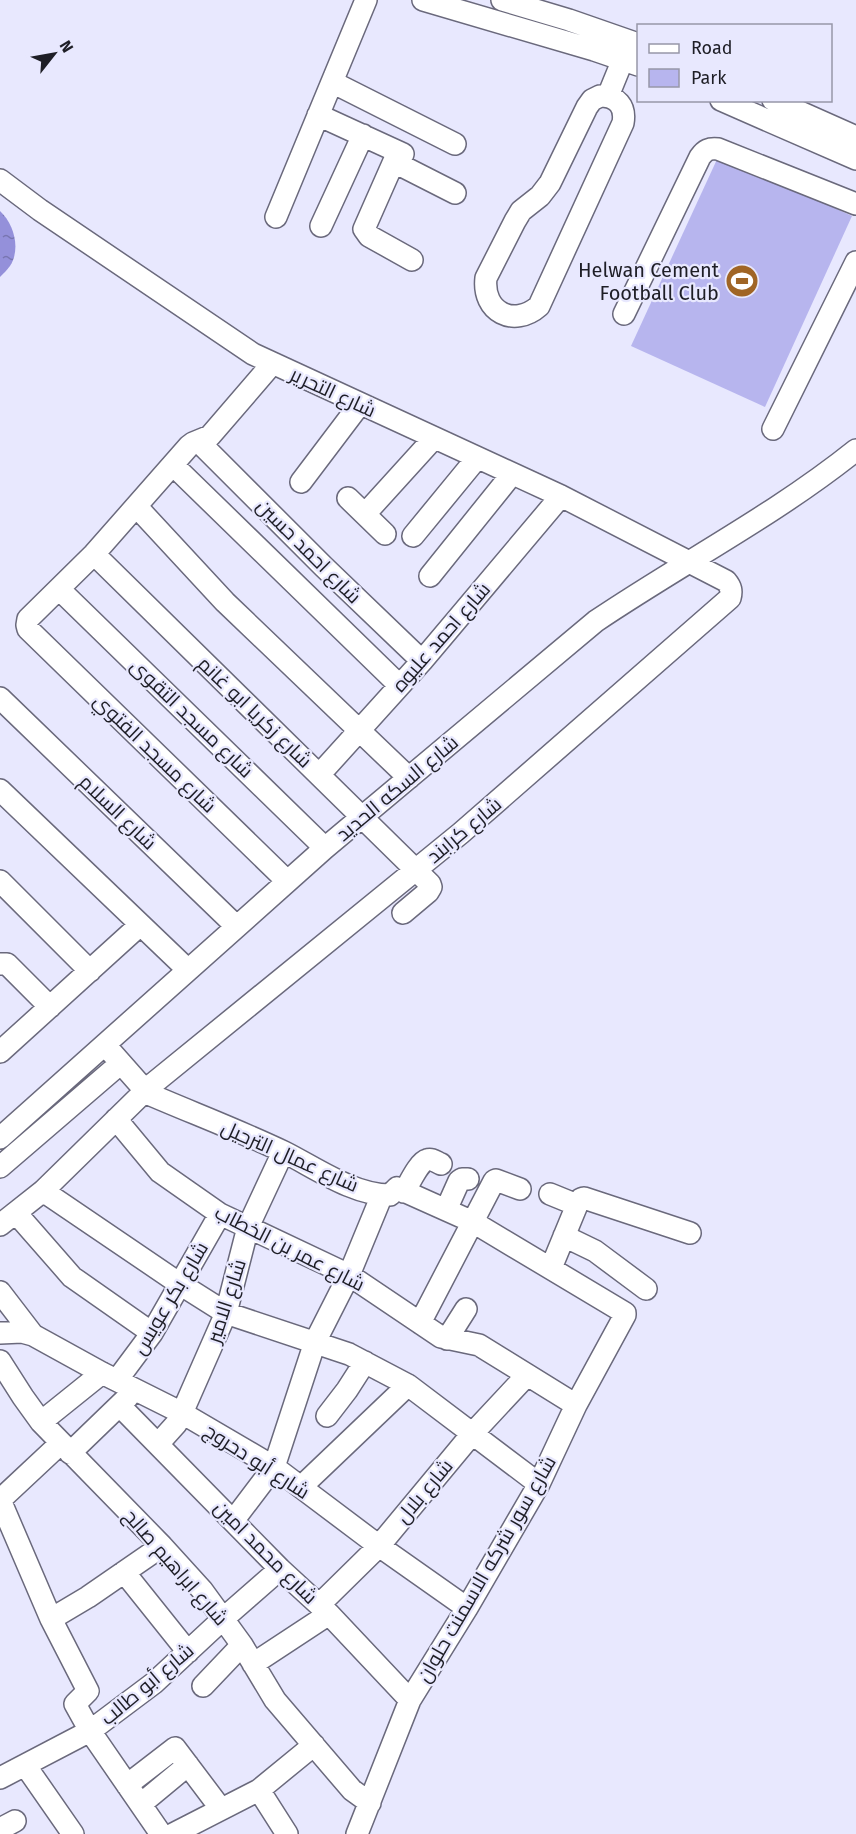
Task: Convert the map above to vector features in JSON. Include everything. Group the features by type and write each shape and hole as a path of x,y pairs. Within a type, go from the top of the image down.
{"street":[{"path":"276,217 366,0"},
{"path":"423,0 594,50 633,53"},
{"path":"502,0 569,20 633,53"},
{"path":"608,96 633,53"},
{"path":"332,82 455,144"},
{"path":"600,96 608,96 616,99 622,106 625,114 623,123 539,306 524,315 506,315 497,311 486,296 486,278 515,221 550,183 592,100 600,96"},
{"path":"727,102 856,159"},
{"path":"778,102 856,136"},
{"path":"318,115 363,135 455,193"},
{"path":"321,226 363,135"},
{"path":"624,314 704,151 711,148 718,149 856,204"},
{"path":"398,156 364,228 369,236 412,260"},
{"name":"شارع التحرير","path":"0,180 40,210 236,343 272,364 698,557"},
{"path":"773,429 856,262"},
{"path":"59,589 137,507 189,446 210,436 272,364"},
{"path":"301,482 360,404"},
{"path":"365,514 434,438"},
{"name":"شارع احمد حسين","path":"198,441 422,661"},
{"name":"شارع السكه الحديد","path":"0,1138 286,881 596,621 826,474 856,450"},
{"path":"413,536 477,458"},
{"path":"173,465 399,685"},
{"path":"430,576 512,474"},
{"name":"شارع احمد عليوه","path":"319,775 422,661 561,496"},
{"path":"348,498 385,534"},
{"path":"137,507 225,602 409,778"},
{"name":"شارع زكريا ابو غانم","path":"94,554 416,870"},
{"name":"شارع كرابند","path":"144,1091 461,833 730,598 732,592 730,586 698,557"},
{"name":"شارع مسجد الفتوي","path":"59,589 27,622 28,628 286,881"},
{"name":"شارع مسجد التقوى","path":"59,589 325,848"},
{"name":"شارع السلام","path":"0,698 236,926"},
{"path":"0,790 188,970"},
{"path":"403,913 430,890 430,884 416,870"},
{"path":"0,881 90,971"},
{"path":"0,1052 140,925"},
{"path":"2,962 50,1007"},
{"path":"105,1045 144,1091 43,1191 8,1219 72,1277 152,1333"},
{"path":"0,1167 121,1063"},
{"name":"شارع عمال الترحيل","path":"144,1091 283,1152 344,1184 382,1195 390,1195 396,1188 404,1192"},
{"name":"شارع عمر بن الخطاب","path":"116,1119 160,1172 220,1214 349,1275 441,1337 479,1345 576,1405"},
{"name":"شارع الامير","path":"158,1444 176,1424 182,1413 226,1313 248,1227 283,1152"},
{"path":"441,1164 431,1159 421,1163 404,1192 473,1222 551,1268 577,1204 584,1198 690,1233"},
{"path":"446,1210 459,1181 468,1179"},
{"path":"420,1323 495,1180 520,1189"},
{"path":"43,1191 226,1313 349,1354 408,1385 539,1484"},
{"path":"550,1194 577,1204"},
{"path":"233,1521 274,1467 315,1342 349,1275 382,1195"},
{"name":"شارع بكر عويس","path":"118,1381 152,1333 220,1214"},
{"path":"564,1236 595,1251 646,1289"},
{"name":"شارع سور شركه الاسمنت حلوان","path":"357,1834 410,1700 539,1484 576,1405 625,1315 624,1311 551,1268"},
{"name":"شارع أبو دحروج","path":"0,1292 33,1335"},
{"path":"447,1339 466,1309"},
{"name":"شارع أبو دحروج","path":"0,1333 22,1332 33,1335 182,1413 274,1467 379,1546 467,1608"},
{"name":"شارع ابراهيم صالح","path":"0,1361 41,1422 202,1590 242,1645 275,1700 352,1790 370,1803"},
{"path":"327,1416 347,1390 364,1362"},
{"name":"شارع بلال","path":"253,1664 324,1610 472,1434 527,1375"},
{"path":"41,1422 118,1381 120,1406 0,1500 51,1619 88,1691 75,1704 90,1731 161,1834"},
{"path":"301,1487 408,1385"},
{"name":"شارع محمد امين","path":"120,1406 280,1569 324,1610 410,1700"},
{"path":"51,1619 88,1597 162,1546"},
{"name":"شارع أبو طالب","path":"0,1778 90,1731 153,1683 280,1569"},
{"path":"124,1572 188,1652"},
{"path":"203,1686 242,1645"},
{"path":"173,1834 259,1790 314,1745"},
{"path":"127,1785 162,1749 175,1748 221,1809"},
{"path":"25,1765 73,1834"},
{"path":"141,1804 188,1765"},
{"path":"259,1790 287,1834"}],"green space":[{"name":"Helwan Cement Football Club","path":"719,155 852,216 765,407 631,346"}],"water":[{"path":"0,211 12,230 15,252 10,266 0,277"}],"place":[{"name":"Helwan Cement Football Club","path":"742,281"}]}
